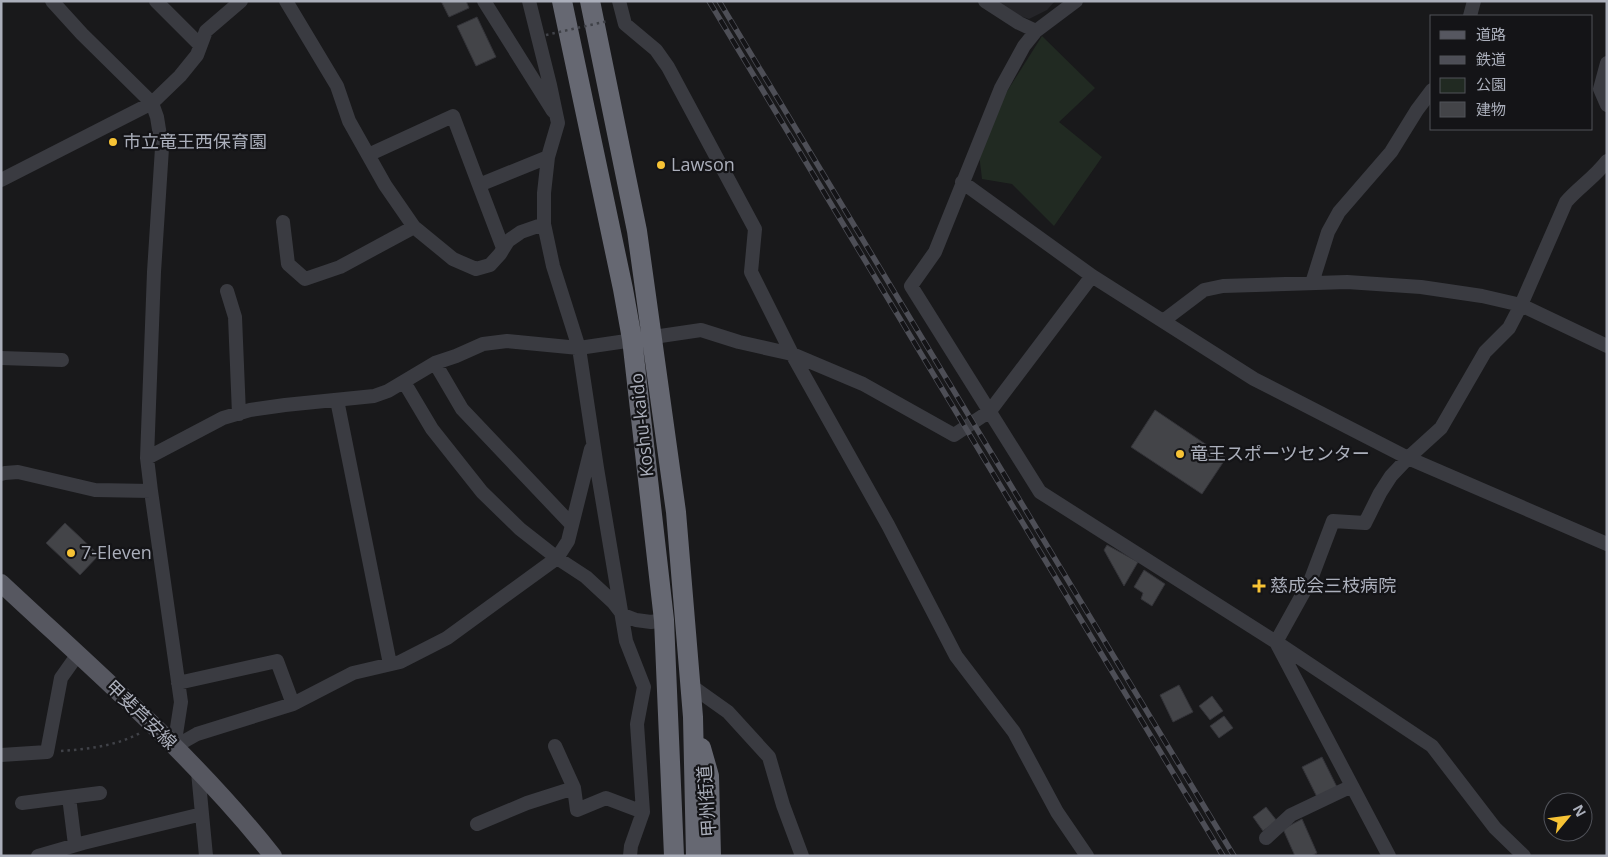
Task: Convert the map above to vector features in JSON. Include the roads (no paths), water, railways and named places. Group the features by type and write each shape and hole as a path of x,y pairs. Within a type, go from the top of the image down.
{"highway":[{"name":"Koshu-kaido","path":"562,1 642,338 676,512 693,717 696,856"},
{"name":"Koshu-kaido","path":"590,1 637,231 642,338 664,620 674,856"},
{"path":"663,856 658,740 659,715 667,675"},
{"name":"甲州街道","path":"693,717 709,776 710,856"}],"main road":[{"name":"甲斐芦安線","path":"1,583 174,747 248,826 273,856"}],"street":[{"path":"52,1 82,34 152,103 157,117 162,148 154,272 147,458 181,702 174,747"},
{"path":"156,1 200,45"},
{"path":"1,180 152,103 180,76 197,55 206,31 241,1"},
{"path":"286,1 337,86 349,121 368,155 385,185 414,227 453,259 476,269 490,265 508,241 521,232 544,224"},
{"path":"484,1 558,119"},
{"path":"529,1 558,119 548,156 544,193 544,224 553,266 579,348 626,641 644,686 637,724 643,812 631,846 630,856"},
{"path":"619,1 624,24 656,50 668,67 755,229 752,272 792,354 888,525 956,656 1014,732 1057,812 1087,856"},
{"path":"985,1 1020,24 1036,31"},
{"path":"1076,1 1036,31 1024,46 1001,88 935,252 912,286 1040,492 1276,642 1432,746 1495,828 1524,856"},
{"path":"1470,15 1474,1"},
{"path":"1607,63 1600,89 1607,105"},
{"path":"1312,283 1328,232 1338,212 1391,152 1430,93"},
{"path":"368,155 453,116 503,248"},
{"path":"479,185 548,156"},
{"path":"1276,642 1311,579 1333,521 1365,522 1391,476 1441,428 1485,352 1509,328 1566,202 1607,161"},
{"path":"962,182 1092,276 1254,379 1408,458 1607,544"},
{"path":"283,222 288,264 305,279 340,267 414,227"},
{"path":"147,458 223,418 285,404 374,396 388,391 435,364 483,344 507,341 579,348 701,330 739,342 792,354 863,384 954,435 990,411 1092,276"},
{"path":"1163,321 1204,290 1223,286 1347,282 1421,287 1482,296 1521,305 1607,346"},
{"path":"227,291 235,317 239,414"},
{"path":"1,358 62,360"},
{"path":"435,364 462,409 572,526"},
{"path":"404,382 432,429 482,492 520,529 557,558 586,577 613,602 623,615 636,620 650,622 664,620"},
{"path":"337,400 390,664"},
{"path":"174,747 197,734 293,704 353,673 400,662 447,638 557,558 568,541 593,443"},
{"path":"1,474 5,472 18,472 95,490 151,491"},
{"path":"1276,642 1389,856"},
{"path":"1,755 47,752 61,678 78,654"},
{"path":"178,682 277,661 293,704"},
{"path":"690,685 728,712 769,757 783,806 802,856"},
{"path":"556,746 574,788 577,810 606,798 643,812"},
{"path":"198,772 206,856"},
{"path":"1266,838 1291,815 1352,786"},
{"path":"477,824 527,803 574,788"},
{"path":"22,803 100,793"},
{"path":"70,797 76,845"},
{"path":"38,856 202,814"}],"railway":[{"path":"709,1 1223,856"},
{"path":"719,1 1234,856"}],"place":[{"name":"市立竜王西保育園","path":"113,142"},
{"name":"Lawson","path":"661,165"},
{"name":"竜王スポーツセンター","path":"1180,454"},
{"name":"7-Eleven","path":"71,553"},
{"name":"慈成会三枝病院","path":"1259,586"}]}
